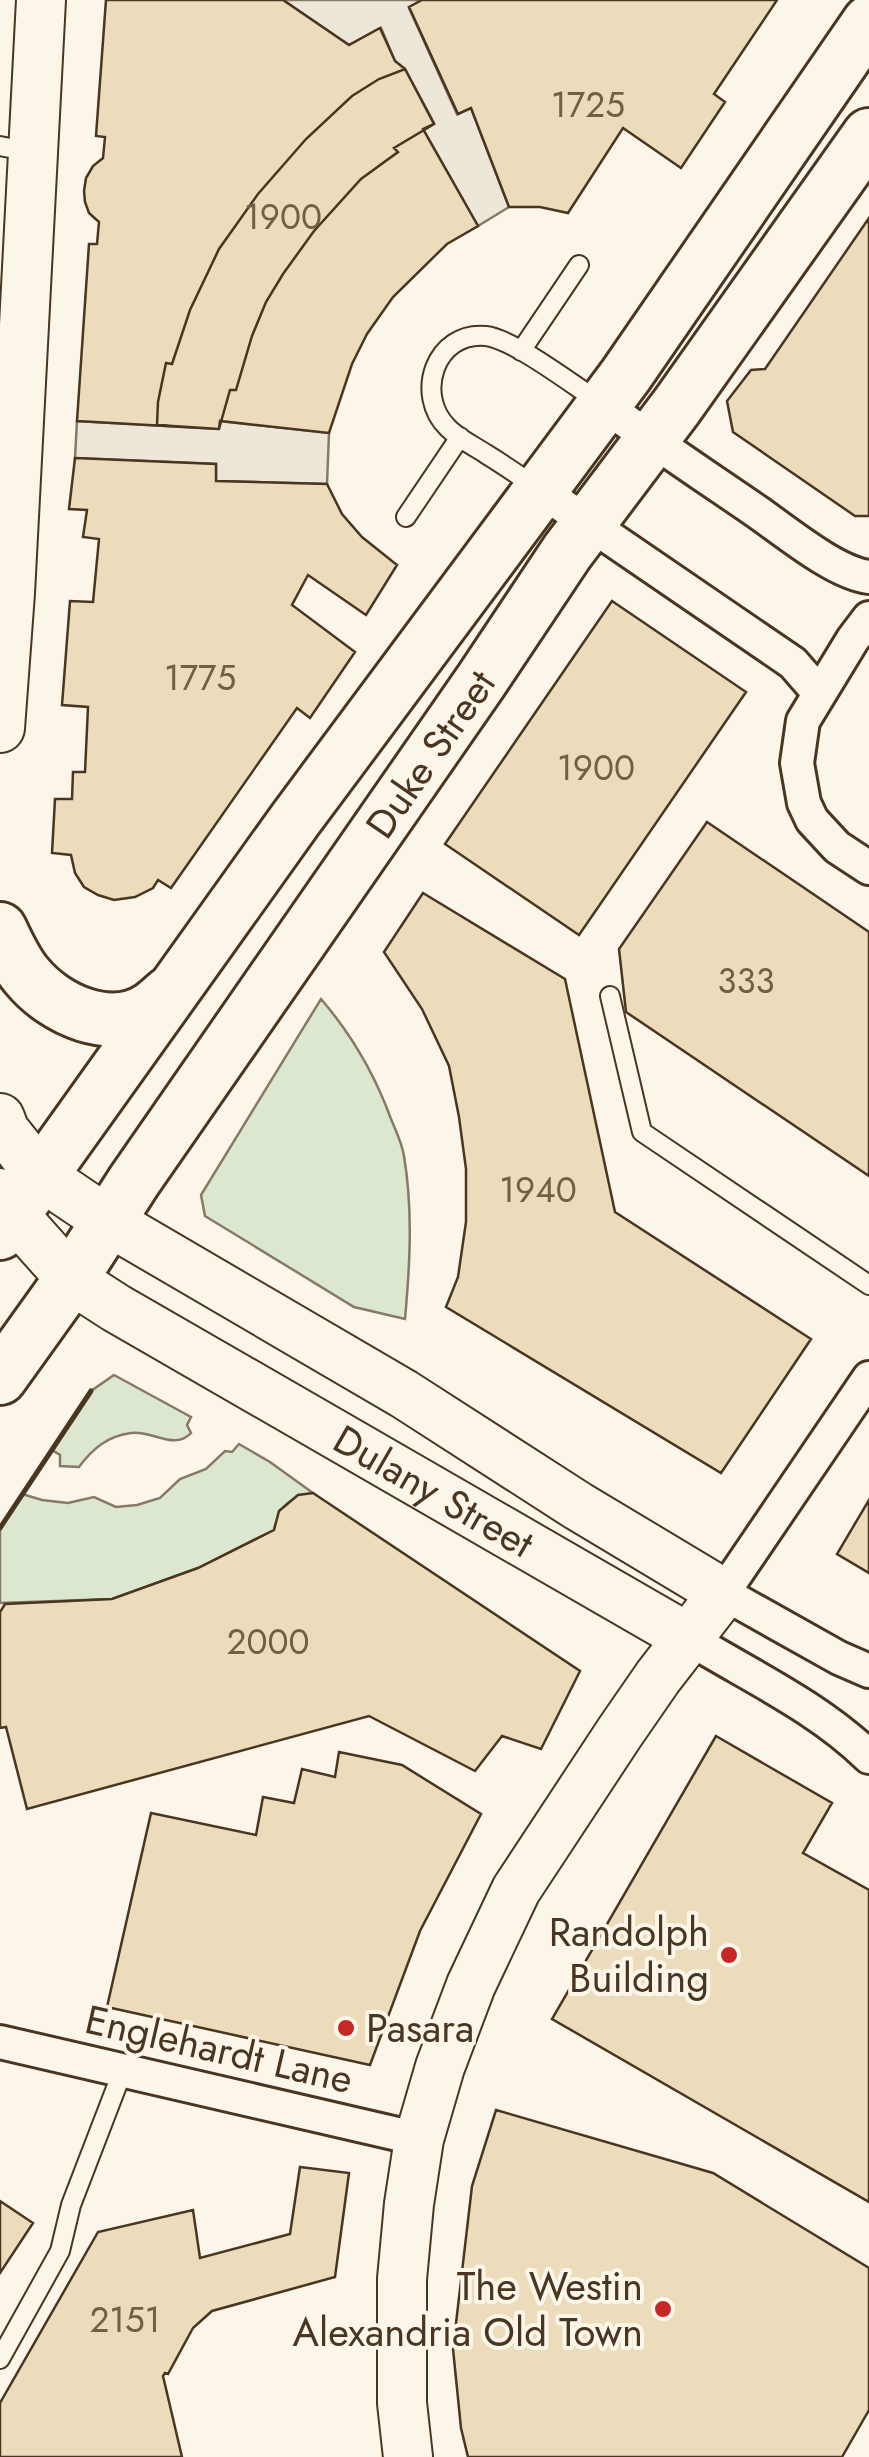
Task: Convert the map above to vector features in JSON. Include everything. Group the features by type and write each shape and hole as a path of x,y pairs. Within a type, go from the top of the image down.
{"main road":[{"name":"Duke Street","path":"13,1204 603,404 869,22"},
{"name":"Duke Street","path":"0,1378 588,523 867,143"},
{"path":"0,929 27,977 45,993 88,1017 126,1019 150,1009 174,989"}],"street":[{"path":"0,728 16,149 41,0"},
{"path":"603,404 826,560 869,578"},
{"path":"540,490 793,662 818,693"},
{"path":"869,618 803,722 797,762 804,803 812,820 837,847 869,868"},
{"path":"0,1118 5,1131 13,1204"},
{"name":"Dulany Street","path":"13,1204 108,1221 404,1394 723,1593 869,1671"},
{"name":"Dulany Street","path":"13,1204 71,1279 821,1717 869,1757"},
{"path":"408,2457 402,2403 402,2279 409,2204 418,2139 464,2002 516,1890 620,1732 723,1593 869,1378"},
{"name":"Englehardt Lane","path":"0,2042 418,2139"}],"lane":[{"path":"521,351 579,265"},
{"path":"540,490 446,427 436,410 430,386 434,368 446,350 458,340 488,336 521,351 603,404"},
{"path":"406,516 460,437"},
{"path":"610,996 642,1132 869,1285"},
{"path":"0,2359 60,2251 71,2205 123,2070"}],"green space":[{"path":"321,999 370,1071 402,1146 410,1217 405,1319 354,1307 205,1216 201,1195"},
{"path":"114,1375 191,1417 187,1425 191,1433 178,1440 139,1433 115,1437 79,1467 60,1466 60,1455 52,1450 91,1391"},
{"path":"239,1444 313,1493 287,1504 274,1530 198,1568 112,1599 0,1603 0,1528 22,1494 68,1503 94,1497 116,1507 137,1505 160,1498 180,1479 206,1469"}],"shaded area":[{"path":"283,0 422,0 409,8 457,114 471,108 509,207 478,226 423,129 434,123 405,69 395,61 381,28 349,45"},
{"path":"77,421 218,429 220,421 329,433 327,484 216,481 216,464 75,458"}],"building":[{"path":"106,0 283,0 349,45 380,28 395,61 405,69 434,124 423,129 478,226 447,244 393,297 352,364 329,433 220,421 219,429 77,421 89,244 97,244 99,222 89,213 84,191 86,178 103,158 105,137 96,136"},
{"path":"422,0 777,0 714,94 725,102 681,168 623,128 568,213 540,207 509,207 471,108 458,114 409,7"},
{"path":"405,69 434,124 394,148 398,152 361,179 314,231 283,274 266,302 236,390 230,390 219,429 157,425 166,363 172,364 190,310 219,249 258,194 306,139 352,96"},
{"path":"869,218 869,516 855,516 733,432 727,401 751,370 765,369"},
{"path":"75,458 216,464 216,481 327,484 342,514 362,537 397,565 366,615 308,575 292,605 355,652 310,718 297,708 171,888 158,880 153,888 135,897 114,900 84,887 75,873 71,855 52,853 55,799 72,799 73,772 85,772 88,707 62,705 70,601 93,602 99,539 83,537 87,510 69,509"},
{"path":"612,601 746,692 579,935 445,844"},
{"path":"707,822 869,932 869,1176 626,1012 619,949"},
{"path":"423,893 565,979 615,1212 811,1339 721,1473 446,1307 458,1277 466,1222 466,1169 459,1117 449,1066 422,1009 384,952"},
{"path":"313,1493 580,1671 541,1749 502,1736 475,1771 369,1716 27,1809 6,1727 0,1728 0,1612 5,1604 112,1599 198,1568 274,1530 279,1511 298,1495"},
{"path":"869,1500 869,1573 837,1554"},
{"name":"Randolph Building","path":"716,1736 832,1803 803,1853 869,1890 869,2202 552,2019"},
{"path":"339,1752 402,1765 481,1814 420,1931 370,2065 107,2007 151,1813 256,1835 263,1797 294,1803 302,1769 335,1777"},
{"name":"The Westin Alexandria Old Town","path":"496,2110 713,2173 869,2268 869,2410 842,2457 468,2457 453,2349 472,2186"},
{"path":"300,2167 349,2173 335,2277 212,2311 193,2328 168,2374 163,2376 182,2457 0,2457 0,2403 98,2232 193,2210 200,2258 290,2234"},
{"path":"0,2201 33,2223 0,2273"}],"wall":[{"path":"0,1528 91,1391"}],"place":[{"name":"Randolph Building","path":"729,1955"},
{"name":"Pasara","path":"346,2028"},
{"name":"The Westin Alexandria Old Town","path":"663,2309"}]}
